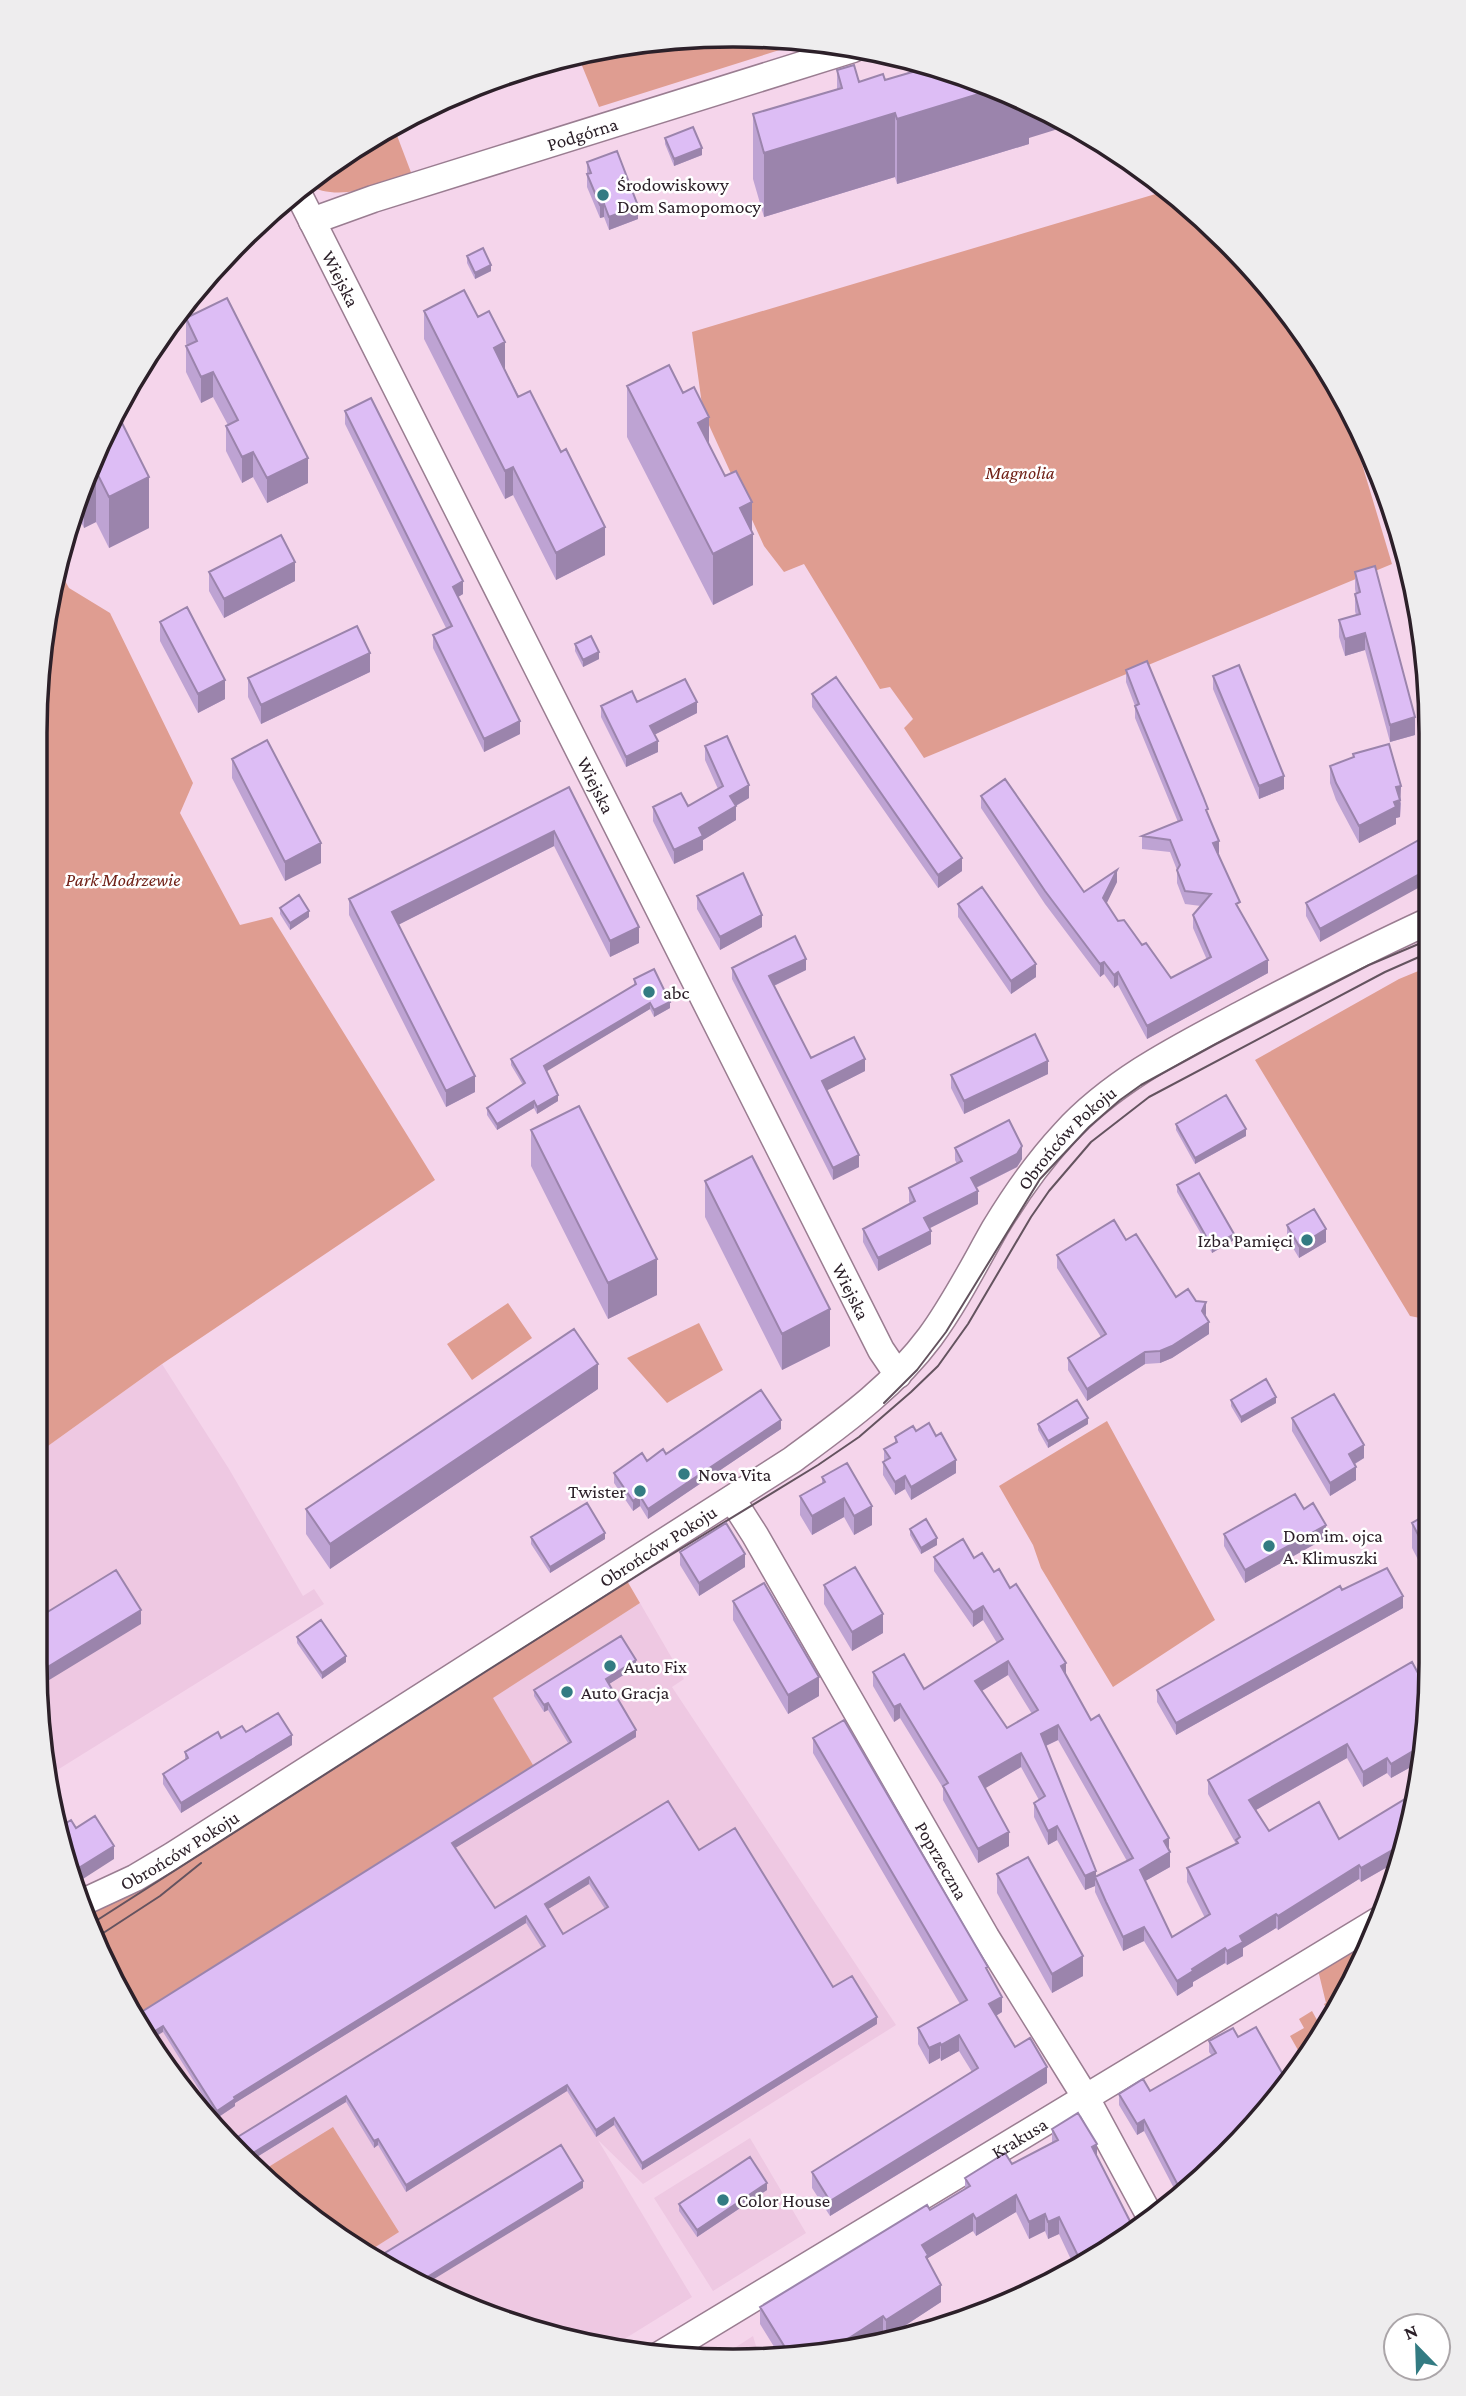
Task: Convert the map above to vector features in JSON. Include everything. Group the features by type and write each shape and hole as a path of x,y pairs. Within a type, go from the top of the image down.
{"street":[{"name":"Podgórna","path":"312,220 834,55"},
{"name":"Wiejska","path":"302,200 758,1109 881,1350 898,1376"},
{"name":"Obrońców Pokoju","path":"90,1899 135,1878 182,1850 792,1460 858,1411 898,1376 931,1335 965,1283 996,1226 1048,1153 1129,1066 1186,1044 1419,925"},
{"name":"Poprzeczna","path":"732,1499 986,1937 1086,2098 1146,2210"},
{"name":"Krakusa","path":"676,2346 1365,1928"}],"shaded area":[{"path":"162,1364 229,1469 303,1596 314,1589 324,1604 56,1771 47,1663 47,1447"},
{"path":"640,1603 684,1679 672,1687 896,2025 643,2184 598,2140 692,2297 623,2340 556,2325 471,2297 375,2247 390,2237 300,2194 248,2148 189,2080 143,2012 534,1767 492,1698"},
{"path":"750,2138 806,2233 713,2291 654,2198"},
{"path":"753,2336 757,2348 733,2349"}],"green space":[{"path":"733,47 782,49 599,107 581,64 643,53 688,49"},
{"path":"397,135 412,175 359,190 316,189 352,163"},
{"name":"Magnolia","path":"1156,194 1185,217 1249,281 1303,352 1327,390 1359,453 1392,564 924,758 904,728 913,719 890,687 880,689 804,564 784,572 764,546 703,412 692,332"},
{"name":"Park Modrzewie","path":"65,580 69,588 110,613 193,783 180,813 240,925 272,917 435,1180 162,1364 47,1447 47,733 53,643"},
{"path":"1419,971 1419,1318 1410,1316 1255,1060 1399,979"},
{"path":"508,1303 532,1338 472,1380 447,1344"},
{"path":"699,1323 723,1370 667,1403 627,1358"},
{"path":"1107,1421 1215,1620 1113,1687 1041,1568 1033,1545 999,1486"},
{"path":"626,1579 640,1603 493,1698 536,1770 145,2016 118,1966 93,1908"},
{"path":"1357,1946 1326,2008 1318,1970"},
{"path":"1312,2011 1319,2019 1298,2051 1290,2036 1304,2028 1299,2019"},
{"path":"333,2127 399,2232 375,2247 316,2207 268,2167"}],"building":[{"path":"854,65 859,82 883,74 885,80 913,72 980,94 897,119 895,113 764,153 753,114 842,88 837,70"},
{"path":"693,127 702,148 674,159 665,138"},
{"name":"Środowiskowy Dom Samopomocy","path":"617,151 638,206 609,217 604,204 600,205 587,174 591,173 587,162"},
{"path":"483,248 491,265 475,273 467,256"},
{"path":"464,290 478,317 489,311 505,342 494,348 518,397 530,391 561,452 566,449 605,527 556,553 513,467 505,471 424,311"},
{"path":"227,298 308,458 267,478 253,452 242,457 226,426 238,420 213,372 201,377 186,346 197,341 187,319"},
{"path":"669,365 683,393 694,387 709,417 698,423 725,476 736,471 752,502 740,508 753,534 713,554 627,386"},
{"path":"371,398 463,581 453,587 520,721 484,739 433,635 452,626 345,411"},
{"path":"122,423 149,477 109,497 98,474"},
{"path":"281,535 295,562 224,599 209,572"},
{"path":"1375,566 1415,717 1390,725 1365,633 1345,639 1339,620 1360,614 1355,594 1360,592 1355,572"},
{"path":"187,607 225,680 198,694 160,622"},
{"path":"357,626 370,653 261,705 248,678"},
{"path":"591,636 599,652 583,660 575,644"},
{"path":"1147,661 1208,809 1206,810 1219,841 1213,843 1240,902 1236,904 1268,960 1147,1026 1118,972 1114,975 1104,962 1100,964 1045,891 981,796 1005,779 1084,892 1117,870 1103,898 1118,921 1124,920 1142,945 1146,943 1171,978 1211,957 1193,915 1211,894 1185,891 1177,870 1180,865 1170,840 1142,836 1182,820 1135,706 1139,704 1126,670"},
{"path":"1239,665 1284,776 1259,786 1213,676"},
{"path":"836,677 962,858 938,875 812,694"},
{"path":"685,679 697,702 650,726 658,741 626,757 601,706 632,691 637,702"},
{"path":"727,736 749,785 730,796 736,806 699,828 703,836 674,850 653,807 681,793 688,806 723,786 705,746"},
{"path":"267,740 321,843 285,862 232,759"},
{"path":"1389,744 1401,786 1396,787 1400,800 1394,802 1396,807 1359,826 1330,766 1354,757 1353,754"},
{"path":"569,787 639,927 610,941 554,831 392,912 475,1076 446,1091 349,899"},
{"path":"1419,840 1419,875 1320,929 1306,903"},
{"path":"743,873 762,915 720,937 697,896"},
{"path":"982,887 1036,964 1011,981 958,904"},
{"path":"299,895 309,911 290,923 280,908"},
{"path":"795,936 806,959 769,976 811,1058 854,1037 865,1059 822,1081 859,1155 833,1168 732,968"},
{"path":"654,969 670,1002 654,1010 650,1003 544,1066 558,1095 537,1107 534,1101 497,1124 487,1108 525,1083 511,1059 636,984 634,979"},
{"path":"1035,1034 1048,1061 964,1101 951,1075"},
{"path":"1226,1095 1246,1129 1195,1158 1176,1124"},
{"path":"579,1106 657,1259 608,1283 531,1130"},
{"path":"1009,1120 1022,1146 1017,1154 971,1178 978,1191 924,1218 931,1231 878,1258 863,1229 915,1201 909,1188 962,1161 955,1148"},
{"path":"752,1156 830,1309 782,1334 705,1181"},
{"path":"1199,1173 1234,1234 1212,1247 1177,1185"},
{"path":"1314,1209 1326,1229 1299,1246 1287,1225"},
{"path":"1114,1220 1126,1240 1136,1234 1176,1297 1188,1289 1196,1301 1206,1302 1202,1311 1209,1322 1172,1346 1160,1351 1145,1352 1087,1389 1068,1358 1106,1334 1057,1255"},
{"path":"574,1329 598,1364 330,1544 306,1509"},
{"path":"1266,1379 1276,1397 1241,1417 1231,1400"},
{"path":"761,1390 781,1420 648,1509 640,1496 633,1501 614,1473 642,1453 647,1461 663,1449 666,1454"},
{"path":"1334,1394 1364,1445 1349,1454 1356,1467 1330,1483 1292,1418"},
{"path":"1077,1400 1088,1418 1048,1441 1038,1424"},
{"path":"929,1423 936,1436 941,1433 956,1460 911,1487 905,1476 895,1482 883,1462 890,1458 884,1449 897,1442 895,1437 913,1426 916,1431"},
{"path":"847,1463 872,1506 854,1516 844,1498 812,1516 800,1496 825,1482 822,1477"},
{"name":"Dom im. ojca A. Klimuszki","path":"1295,1494 1304,1509 1313,1503 1326,1525 1245,1570 1224,1534"},
{"path":"587,1503 605,1533 550,1567 531,1537"},
{"path":"926,1519 937,1538 921,1548 910,1529"},
{"path":"1419,1519 1419,1536 1412,1523"},
{"path":"726,1523 745,1554 699,1583 680,1552"},
{"path":"963,1539 974,1558 982,1553 994,1572 999,1569 1010,1588 1016,1584 1066,1663 1061,1666 1091,1720 1099,1715 1169,1838 1164,1841 1170,1852 1140,1870 1172,1937 1210,1914 1187,1868 1238,1843 1236,1840 1240,1837 1208,1780 1412,1662 1419,1674 1413,1751 1391,1764 1387,1758 1363,1772 1347,1744 1249,1800 1269,1831 1319,1802 1339,1839 1406,1799 1392,1850 1361,1868 1359,1865 1278,1916 1276,1914 1240,1936 1243,1942 1227,1951 1225,1948 1177,1981 1144,1927 1123,1937 1106,1902 1095,1877 1133,1858 1058,1725 1041,1734 1096,1871 1085,1876 1057,1826 1048,1831 1034,1803 1045,1796 1021,1753 979,1777 1009,1832 978,1849 943,1786 948,1783 900,1704 894,1707 873,1672 904,1654 924,1689 1003,1639 983,1606 973,1612 934,1557","holes":["1008,1661 1038,1710 1007,1728 975,1681"]},
{"path":"855,1567 883,1614 852,1632 824,1585"},
{"path":"1387,1568 1403,1596 1176,1723 1157,1690 1340,1586 1342,1590"},
{"path":"116,1570 141,1610 47,1667 47,1612"},
{"path":"764,1583 819,1677 788,1695 733,1601"},
{"path":"321,1620 346,1656 322,1673 297,1637"},
{"path":"621,1636 636,1660 606,1679 636,1730 452,1843 495,1908 668,1801 699,1850 735,1828 833,1987 852,1976 877,2017 642,2163 614,2118 596,2130 567,2085 406,2185 378,2139 374,2141 346,2096 253,2153 238,2137 545,1946 526,1916 234,2097 235,2099 217,2111 163,2026 155,2031 142,2011 571,1742 548,1703 544,1705 534,1690","holes":["589,1877 608,1907 563,1934 545,1904"]},
{"path":"278,1713 292,1735 181,1803 163,1774 188,1758 185,1752 218,1732 221,1738 242,1726 246,1732"},
{"path":"844,1720 988,1967 986,1968 1002,1997 989,2004 1015,2047 1030,2038 1047,2067 830,2201 812,2172 978,2068 959,2035 929,2048 918,2028 967,2000 813,1738"},
{"path":"95,1816 114,1846 79,1868 67,1823 71,1820 76,1828"},
{"path":"1028,1857 1083,1956 1052,1974 997,1874"},
{"path":"1256,2027 1282,2073 1249,2115 1178,2185 1144,2120 1137,2124 1119,2094 1143,2079 1150,2091 1216,2053 1209,2041 1233,2028 1238,2037"},
{"path":"1078,2113 1097,2144 1092,2147 1130,2221 1078,2256 1059,2217 1048,2222 1045,2214 1029,2222 1016,2195 976,2219 973,2214 922,2245 941,2285 886,2320 883,2316 847,2339 784,2346 760,2307 927,2205 930,2210 970,2186 965,2178 1005,2153 1012,2164 1058,2140 1052,2129"},
{"path":"561,2145 583,2181 428,2277 384,2253"},
{"name":"Color House","path":"750,2157 767,2183 697,2230 679,2204"}],"tram line":[{"path":"884,1403 917,1370 946,1332 1040,1179 1089,1127 1120,1100 1141,1085 1216,1044 1369,965 1419,944"},
{"path":"97,1920 859,1437 938,1366 968,1324 1031,1217 1049,1191 1091,1142 1149,1097 1385,972 1419,957"},
{"path":"103,1933 160,1896 201,1863"}],"place":[{"name":"Środowiskowy Dom Samopomocy","path":"603,195"},
{"name":"abc","path":"649,992"},
{"name":"Izba Pamięci","path":"1307,1240"},
{"name":"Nova Vita","path":"684,1474"},
{"name":"Twister","path":"640,1491"},
{"name":"Dom im. ojca A. Klimuszki","path":"1269,1546"},
{"name":"Auto Fix","path":"610,1666"},
{"name":"Auto Gracja","path":"567,1692"},
{"name":"Color House","path":"723,2200"}]}
